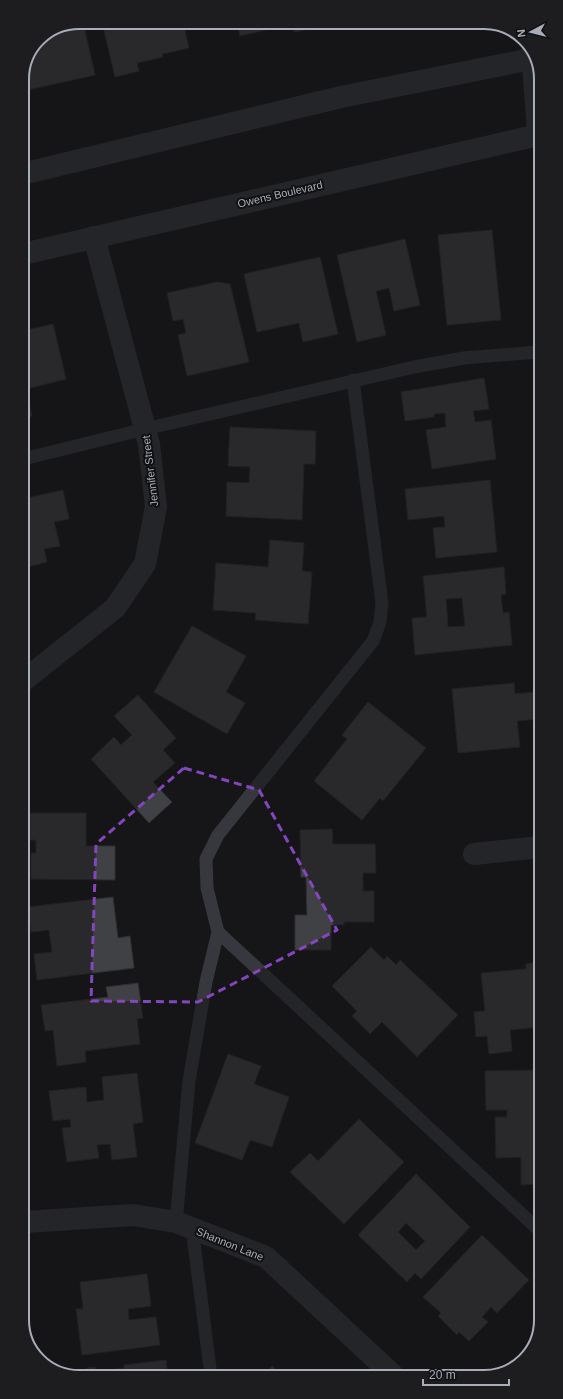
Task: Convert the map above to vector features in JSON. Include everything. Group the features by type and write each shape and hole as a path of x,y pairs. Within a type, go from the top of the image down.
{"street":[{"path":"29,172 341,98 529,57"},
{"name":"Owens Boulevard","path":"29,252 534,136"},
{"name":"Jennifer Street","path":"29,677 115,608 145,564 156,507 149,444 94,237"},
{"path":"474,854 534,848"},
{"name":"Shannon Lane","path":"29,1222 133,1215 184,1225 266,1257 388,1370"}],"lane":[{"path":"29,458 353,380 464,358 534,352"},
{"path":"210,1370 184,1225 189,1081 206,982 218,932 207,888 206,859 218,836 373,641 380,622 382,603 353,380"},
{"path":"218,932 534,1225"}],"highlighted area":[{"path":"184,768 259,790 337,930 198,1002 91,1001 96,844"}],"building":[{"path":"85,29 95,75 29,90 31,66 38,51 51,38 70,30"},
{"path":"104,29 185,29 189,48 162,54 163,57 137,63 139,71 115,77"},
{"path":"238,29 270,29 240,36"},
{"path":"293,29 310,29 294,32"},
{"path":"492,230 501,320 447,325 438,235"},
{"path":"405,239 420,305 394,311 389,288 376,291 386,335 357,342 337,255"},
{"path":"320,257 338,334 303,342 299,323 257,332 244,274"},
{"path":"217,282 230,284 249,362 187,376 178,335 186,333 183,319 173,321 167,293"},
{"path":"53,324 66,379 29,388 29,330"},
{"path":"484,378 489,409 473,411 475,422 491,420 496,459 432,469 426,430 446,427 445,413 434,414 434,417 405,421 401,392"},
{"path":"29,402 32,416 29,417"},
{"path":"230,427 316,431 315,464 304,464 302,520 226,516 227,482 249,483 250,467 228,466"},
{"path":"490,480 497,552 436,558 433,528 445,527 444,516 408,520 405,489"},
{"path":"63,490 69,519 54,522 60,546 44,549 47,562 29,566 29,498"},
{"path":"270,540 304,543 302,571 312,572 308,624 255,620 256,613 213,610 216,563 268,567"},
{"path":"504,567 506,594 501,595 503,613 509,612 512,645 415,655 412,618 427,617 423,576","holes":["462,598 465,626 448,627 446,599"]},
{"path":"192,626 246,656 226,692 245,703 227,734 154,692"},
{"path":"514,683 515,694 534,692 534,719 517,721 520,747 458,753 452,689"},
{"path":"138,695 176,738 163,750 175,763 153,782 172,802 149,823 91,759 114,737 121,745 132,735 114,716"},
{"path":"368,702 426,748 383,801 380,798 362,820 314,781 347,739 342,735"},
{"path":"30,813 86,813 86,846 115,846 115,880 31,879 31,853 36,853 36,840 30,840"},
{"path":"332,829 333,844 375,844 376,873 363,873 363,891 374,891 374,922 344,922 344,925 331,925 331,950 295,950 295,915 307,915 306,877 301,877 300,830"},
{"path":"113,897 118,938 130,936 134,968 37,980 34,954 52,952 49,930 31,932 29,907"},
{"path":"371,947 384,960 387,956 396,965 400,960 458,1015 417,1057 382,1022 370,1034 352,1016 357,1011 332,986"},
{"path":"534,963 534,1028 510,1030 512,1051 489,1054 487,1036 476,1037 474,1012 485,1011 481,973 526,969 526,964"},
{"path":"138,983 143,1018 137,1019 140,1044 85,1051 86,1062 57,1066 53,1030 45,1031 41,1005 108,997 106,987"},
{"path":"228,1054 261,1066 254,1084 289,1097 272,1147 250,1140 242,1160 195,1143"},
{"path":"534,1070 534,1184 521,1185 521,1157 496,1158 495,1117 507,1117 507,1110 486,1110 485,1071"},
{"path":"137,1073 143,1122 133,1124 137,1157 112,1160 110,1144 97,1145 99,1158 67,1162 62,1128 71,1127 70,1119 53,1121 49,1091 86,1087 87,1102 104,1100 102,1077"},
{"path":"359,1119 404,1162 344,1224 290,1172 310,1153 318,1161"},
{"path":"416,1174 470,1227 421,1279 415,1273 407,1282 358,1235","holes":["406,1223 425,1241 416,1250 398,1232"]},
{"path":"482,1235 529,1280 497,1313 491,1307 482,1317 488,1322 469,1341 459,1332 457,1335 438,1316 441,1313 423,1297"},
{"path":"147,1274 151,1306 128,1309 129,1320 156,1317 160,1345 82,1355 76,1309 83,1309 80,1282"},
{"path":"166,1360 167,1370 110,1370 124,1368 124,1365"},
{"path":"272,1366 276,1370 269,1370"},
{"path":"95,1367 96,1370 87,1370 87,1368"}]}
